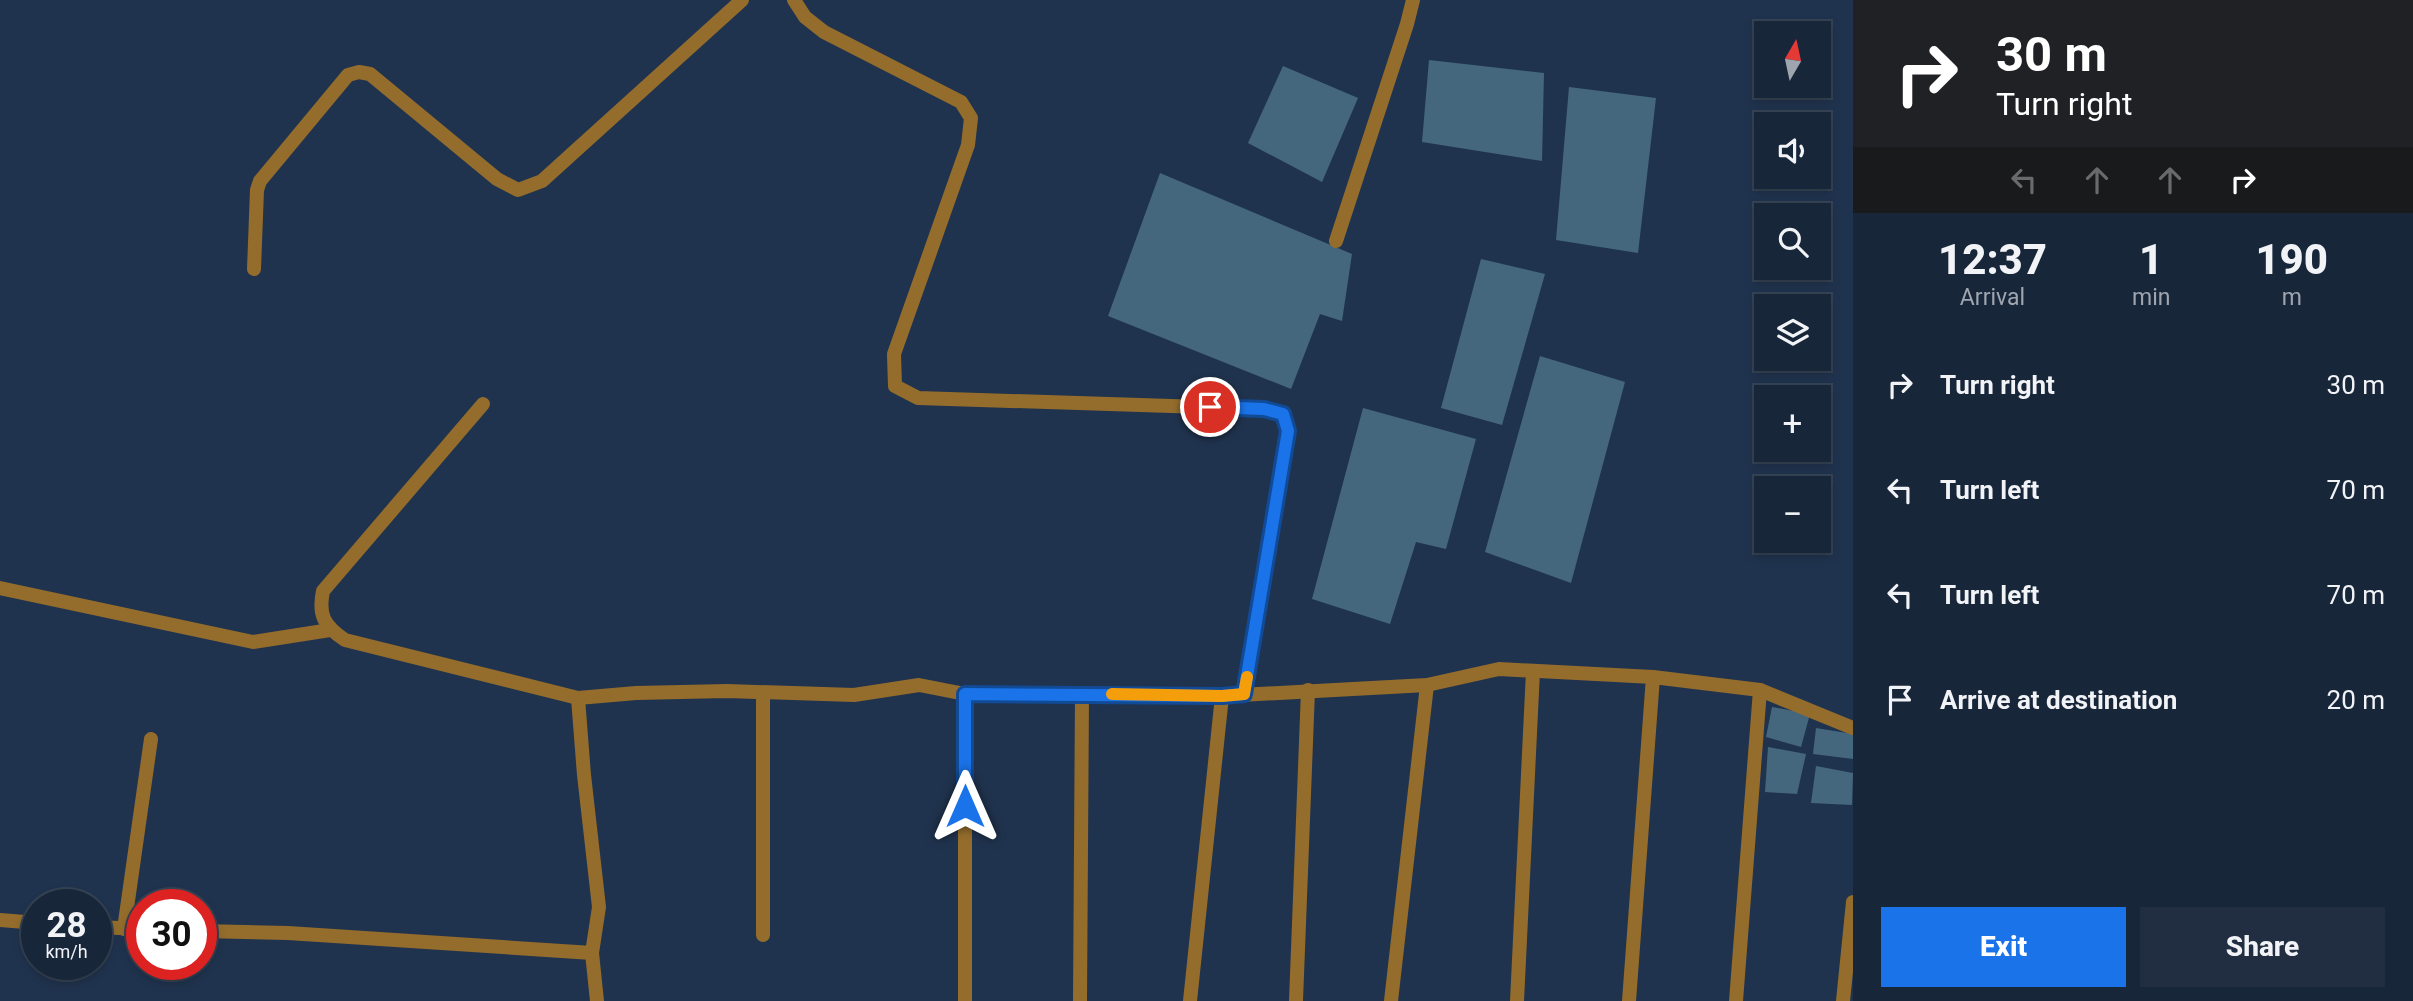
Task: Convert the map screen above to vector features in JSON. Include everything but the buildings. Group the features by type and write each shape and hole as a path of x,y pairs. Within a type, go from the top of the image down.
{"street":[{"path":"254,269 257,190 260,181 348,75 359,72 370,74 497,179 518,190 542,181 742,0"},
{"path":"794,0 805,17 824,32 961,102 971,118 968,145 894,354 895,386 918,398 1264,409 1283,414 1288,431 1244,694"},
{"path":"1336,241 1413,0"},
{"path":"483,404 323,591 320,604 323,618 330,630 345,640 578,698 636,693 854,695 919,685 965,694 1222,696 1427,685 1499,669 1653,677 1760,690 1853,728"},
{"path":"0,588 253,642 330,630"},
{"path":"1517,1001 1533,671"},
{"path":"1629,1001 1653,677"},
{"path":"1391,1001 1427,685"},
{"path":"1292,1001 1308,690"},
{"path":"1736,1001 1760,690"},
{"path":"763,693 763,935"},
{"path":"965,694 965,1001"},
{"path":"1080,1001 1082,694"},
{"path":"1190,1001 1222,696"},
{"path":"578,698 583,775 599,908 592,953 597,1001"},
{"path":"112,928 124,929 151,739"},
{"path":"1843,1001 1853,902"},
{"path":"0,920 21,922"},
{"path":"217,931 288,933 592,953"}],"slow traffic":[{"path":"1112,694 1244,694 1247,677"}],"route":[{"path":"965,806 965,694 1244,694 1288,431 1283,414 1264,409 1210,407"}]}
